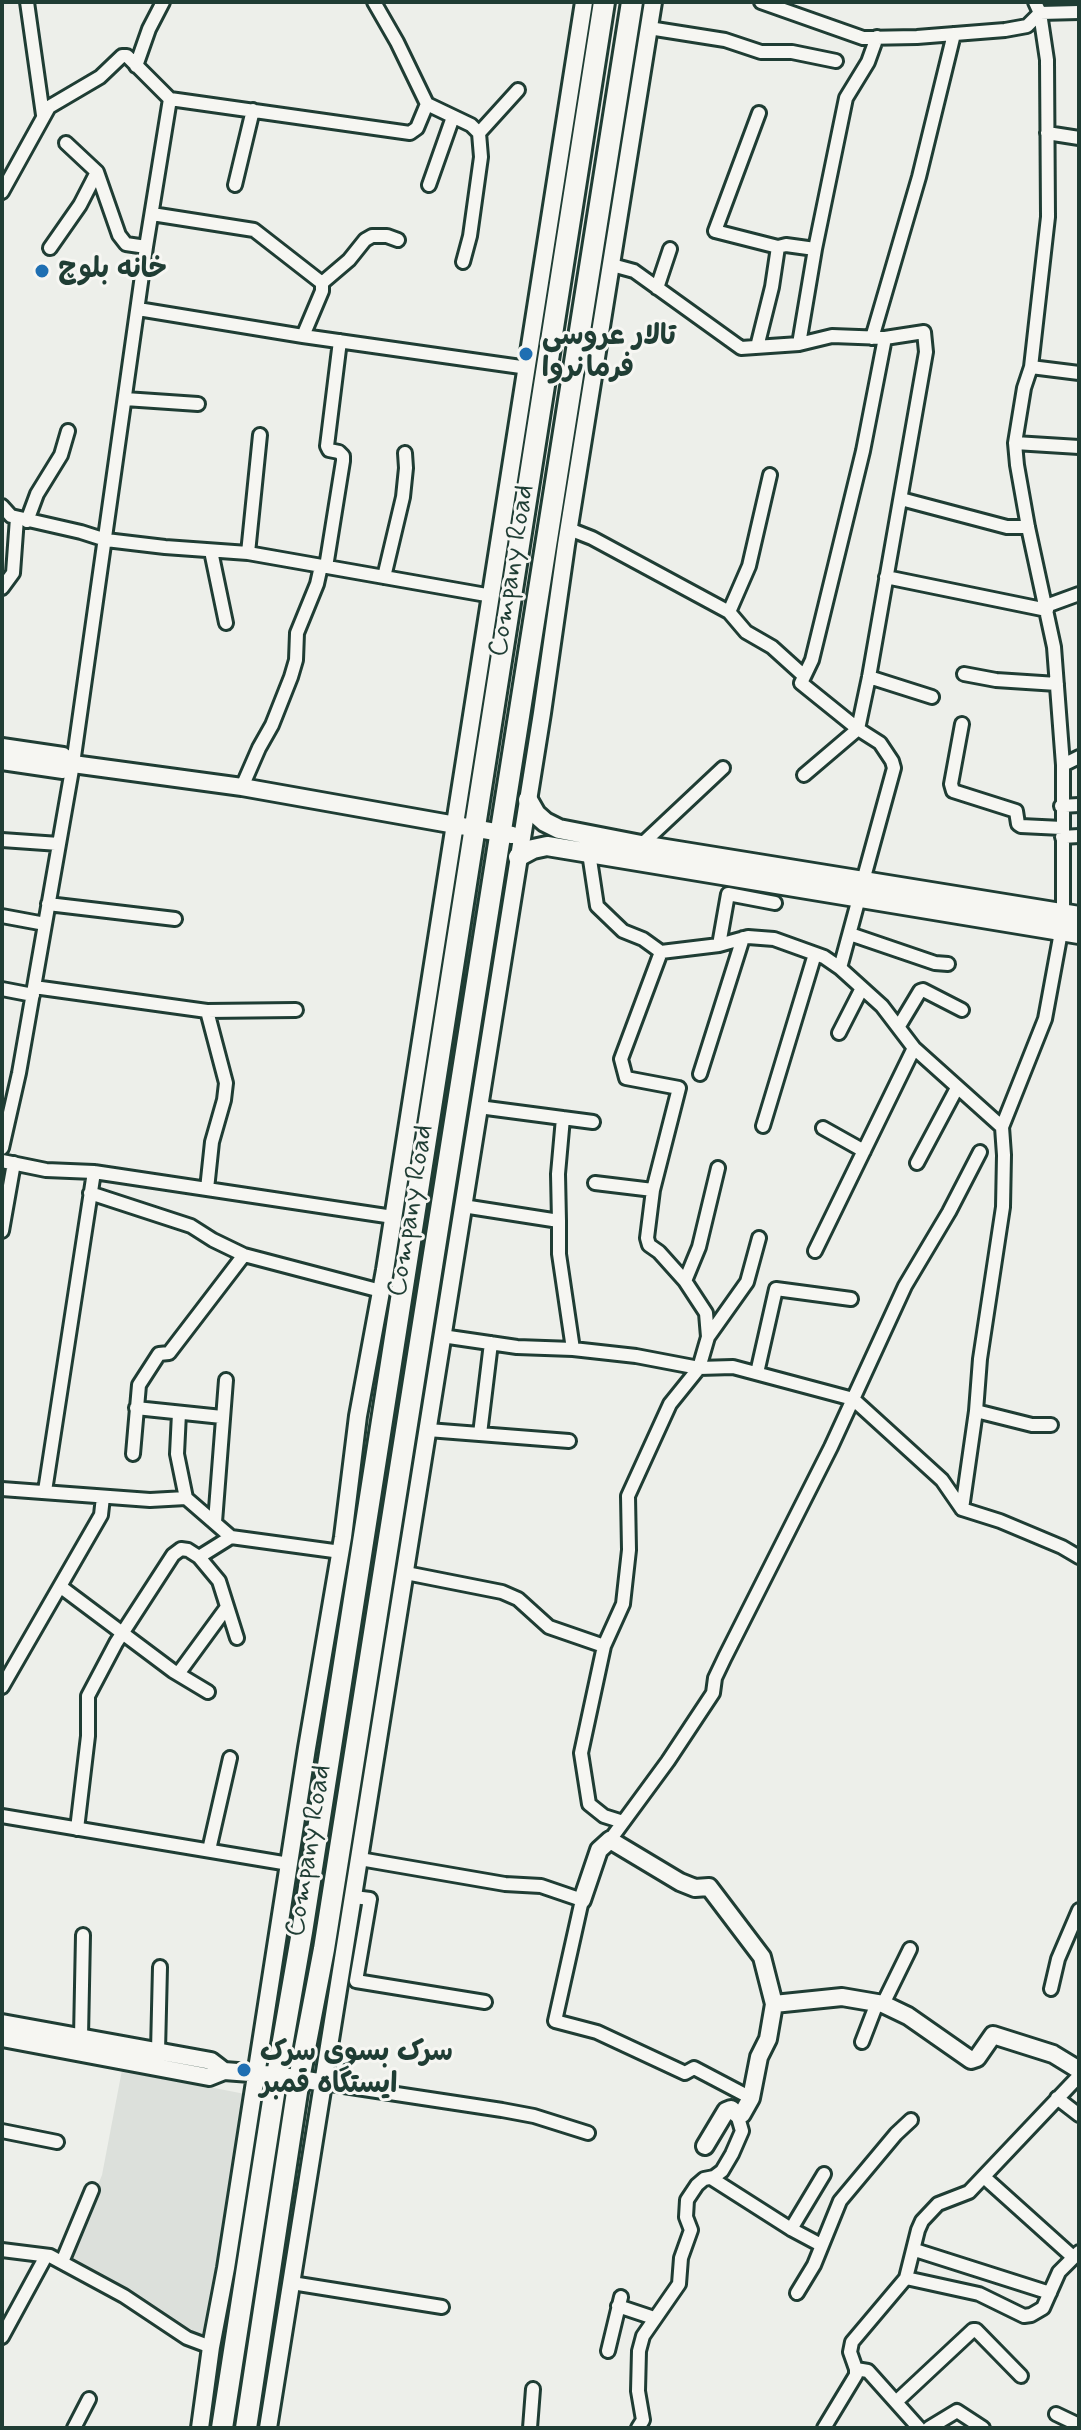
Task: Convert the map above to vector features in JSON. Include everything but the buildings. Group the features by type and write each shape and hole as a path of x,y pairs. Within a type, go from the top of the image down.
{"highway":[{"name":"Company Road","path":"222,2428 267,2075 302,1932 464,826 505,639 604,2"},
{"name":"Company Road","path":"246,2428 499,833 549,595 632,2"}],"main road":[{"path":"528,800 536,814 559,829 861,890"},
{"path":"518,857 547,846 861,890 1070,924"}],"street":[{"path":"27,2 43,115"},
{"path":"136,66 149,29 163,2"},
{"path":"374,2 427,104 471,125 479,133 481,157 470,236 463,262"},
{"path":"200,2428 211,2347 267,2075 289,1864 341,1552 358,1416 464,826 492,596 584,2"},
{"path":"268,2428 528,800 549,595 569,529 653,2"},
{"path":"761,2 863,38 954,34 1027,26 1038,8"},
{"path":"1038,8 1079,12"},
{"path":"962,1509 1003,1207 1002,1127 1045,1019 1070,924 1062,832 1063,765 1057,684 1015,443 1024,388 1031,367 1048,217 1047,60 1038,8"},
{"path":"649,28 725,40 761,52 792,52 836,61"},
{"path":"840,968 894,768 880,743 801,683 812,660 863,451 879,338 954,34"},
{"path":"799,344 846,98 868,62 877,37"},
{"path":"2,192 49,107 100,77 122,56 127,56 170,99 410,133 417,128 427,104"},
{"path":"479,133 518,90"},
{"path":"2,1148 19,1073 73,764 170,99"},
{"path":"235,185 253,110"},
{"path":"759,113 715,231 778,247 786,245 815,249"},
{"path":"429,185 453,117"},
{"path":"1047,133 1079,138"},
{"path":"66,143 97,172 119,235 126,244 146,247"},
{"path":"50,248 80,205 97,172"},
{"path":"152,214 254,230 322,283"},
{"path":"303,336 322,291 322,283 372,236 398,240"},
{"path":"757,347 778,247"},
{"path":"657,288 670,249"},
{"path":"612,265 634,271 741,348 799,344 832,336 879,338 924,332 926,352 858,729 804,775"},
{"path":"138,309 528,368"},
{"path":"242,787 291,677 296,660 297,633 323,567 343,461 339,452 329,450 327,446 340,341"},
{"path":"1031,367 1079,373"},
{"path":"125,399 198,404"},
{"path":"2,588 13,573 14,519 37,494 61,455 68,431"},
{"path":"248,553 260,435"},
{"path":"1015,443 1079,447"},
{"path":"384,577 403,497 405,453"},
{"path":"729,612 749,566 770,475"},
{"path":"901,499 1007,527 1028,527"},
{"path":"2,506 14,519 106,540 248,553 492,596"},
{"path":"569,529 592,538 729,612 746,632 772,647 803,675"},
{"path":"211,551 226,623"},
{"path":"886,577 1046,608 1079,594"},
{"path":"964,674 996,680 1057,684"},
{"path":"869,677 932,697"},
{"path":"962,724 951,784 953,791 1016,811 1019,825 1079,836"},
{"path":"2,747 63,756 73,764 242,787 522,837"},
{"path":"1063,765 1079,757"},
{"path":"2,761 63,770 73,764"},
{"path":"641,845 723,768"},
{"path":"1061,806 1079,805"},
{"path":"2,840 59,844"},
{"path":"589,853 597,906 623,931 643,939 661,952 719,945 743,938 774,939 815,954 840,968 862,988 899,1026 914,1048 1002,1127"},
{"path":"719,945 728,894 775,903"},
{"path":"48,904 175,919"},
{"path":"2,916 45,924"},
{"path":"850,934 935,963 948,964"},
{"path":"700,1074 743,938"},
{"path":"661,952 621,1059 626,1078 679,1088 648,1213 647,1238 649,1245 685,1281 706,1313 708,1337"},
{"path":"763,1126 815,954"},
{"path":"839,1033 862,988"},
{"path":"2,989 207,1011 296,1010"},
{"path":"899,1026 923,990 962,1010"},
{"path":"207,1011 226,1083 212,1142 207,1189"},
{"path":"815,1251 914,1048"},
{"path":"917,1163 957,1088"},
{"path":"479,1107 593,1122"},
{"path":"563,1118 558,1174 559,1254 573,1349"},
{"path":"823,1128 864,1151"},
{"path":"751,2098 694,2068 685,2073 597,2032 555,2021 582,1900 599,1850 610,1840 713,1693 715,1678 831,1447 905,1286 980,1152"},
{"path":"2,1231 8,1162 46,1170 94,1172 393,1217"},
{"path":"685,1281 699,1247 718,1168"},
{"path":"45,1491 94,1172"},
{"path":"595,1183 653,1190"},
{"path":"90,1193 191,1226 244,1255 381,1291"},
{"path":"463,1206 559,1221"},
{"path":"623,1822 604,1816 589,1804 581,1753 604,1646 623,1604 629,1550 628,1496 670,1404 699,1368 708,1337 747,1282 759,1238"},
{"path":"133,1454 139,1385 159,1354 169,1353 244,1255"},
{"path":"757,1373 776,1289 851,1299"},
{"path":"442,1336 517,1347 636,1356 699,1368 733,1367 853,1399 942,1480 962,1509 1000,1521 1079,1557"},
{"path":"480,1434 491,1343"},
{"path":"215,1522 226,1380"},
{"path":"136,1408 222,1417"},
{"path":"976,1411 1032,1425 1051,1425"},
{"path":"179,1413 177,1454 186,1498 231,1537 341,1552"},
{"path":"428,1430 569,1441"},
{"path":"2,1489 150,1500 186,1498"},
{"path":"2,1687 101,1515 103,1497"},
{"path":"199,1557 231,1537"},
{"path":"77,1829 88,1736 88,1696 123,1633 173,1555 181,1549 199,1557 219,1581 237,1638"},
{"path":"406,1573 502,1592 518,1599 549,1627 604,1646"},
{"path":"61,1587 178,1674 208,1692"},
{"path":"178,1674 227,1607"},
{"path":"209,1850 230,1758"},
{"path":"2,1816 289,1864"},
{"path":"610,1840 680,1882 695,1888 709,1887 762,1957 774,2004 768,2039 759,2057 751,2098 742,2114 737,2114"},
{"path":"360,1859 505,1884 541,1886 582,1900"},
{"path":"354,1897 370,1899 356,1981 485,2002"},
{"path":"1051,1989 1058,1959 1079,1910"},
{"path":"81,2037 83,1935"},
{"path":"862,2042 910,1949"},
{"path":"158,2051 160,1967"},
{"path":"774,2004 842,1997 880,2004 908,2016 971,2060 977,2058 993,2035 1053,2054 1079,2070"},
{"path":"2,2023 211,2061 224,2071"},
{"path":"2,2038 209,2077 224,2071 267,2075 523,2114 588,2133"},
{"path":"832,2425 856,2369 850,2352 852,2342 906,2278 918,2230 938,2204 969,2192 1079,2076"},
{"path":"1057,2098 1079,2115"},
{"path":"638,2428 643,2420 638,2391 639,2351 643,2336 679,2284 681,2258 691,2230 686,2217 687,2200 704,2179 722,2171 741,2137 737,2114 731,2109 726,2111 705,2146"},
{"path":"797,2293 814,2265 840,2201 911,2120"},
{"path":"2,2131 57,2142"},
{"path":"791,2229 824,2174"},
{"path":"906,2278 979,2294 1024,2316 1043,2308 1059,2272 1076,2255 984,2177"},
{"path":"711,2178 821,2245"},
{"path":"62,2262 92,2190"},
{"path":"2,2250 46,2256 62,2262 124,2296 187,2338 211,2347"},
{"path":"915,2250 1050,2293"},
{"path":"2,2337 46,2256"},
{"path":"292,2283 442,2307"},
{"path":"608,2351 620,2301 654,2318"},
{"path":"897,2401 973,2330 1021,2376"},
{"path":"856,2369 868,2371 919,2428"},
{"path":"530,2428 533,2389"},
{"path":"74,2428 89,2399"},
{"path":"929,2428 957,2411 983,2428"},
{"path":"1056,2414 1079,2425"}],"shaded area":[{"path":"122,2070 245,2094 208,2353 67,2261 102,2175"}],"place":[{"name":"خانه بلوچ","path":"42,271"},
{"name":"تالار عروسی فرمانروا","path":"526,354"},
{"name":"سرک بسوی سرک ایستگاه قمبر","path":"244,2070"}]}
